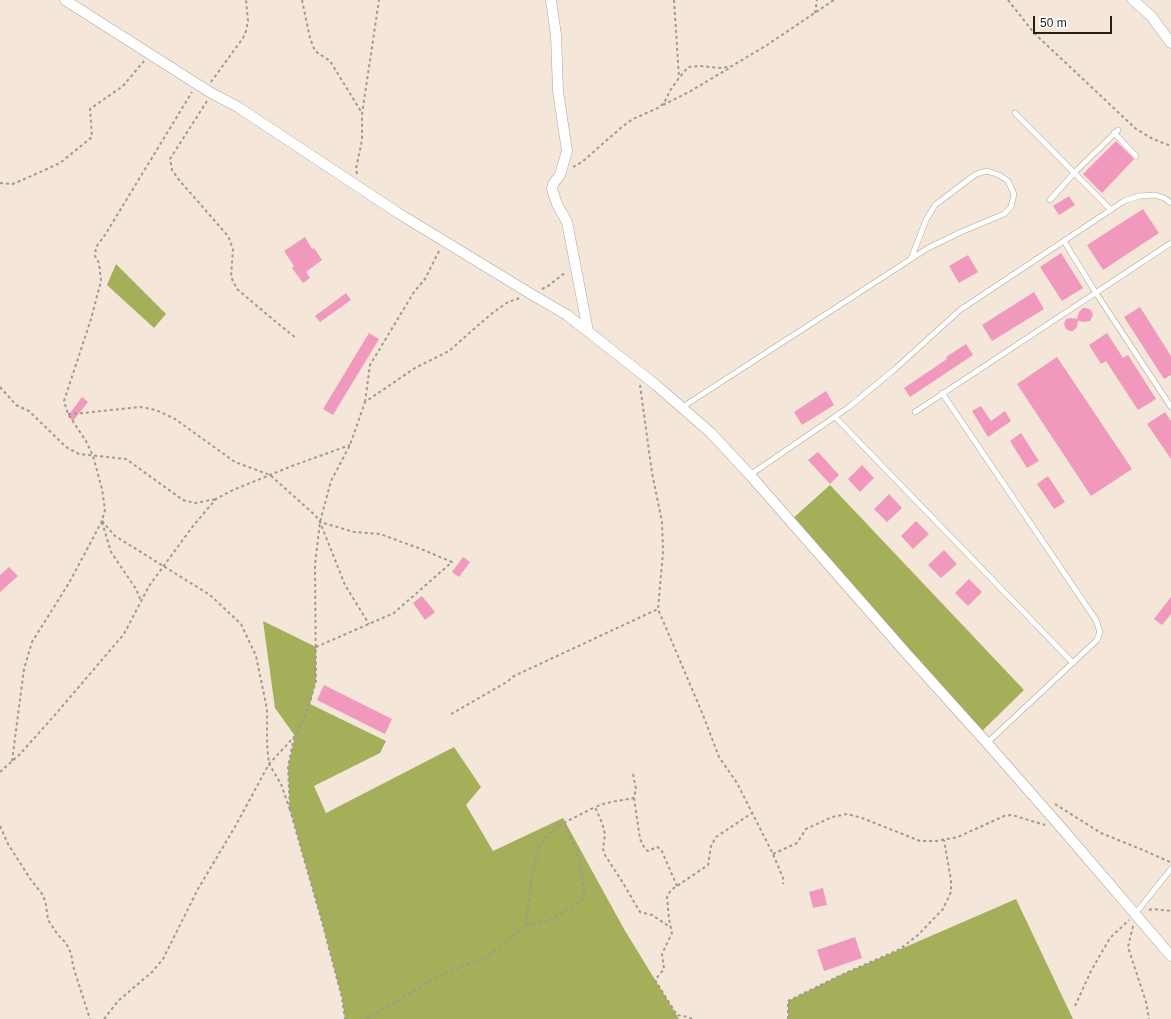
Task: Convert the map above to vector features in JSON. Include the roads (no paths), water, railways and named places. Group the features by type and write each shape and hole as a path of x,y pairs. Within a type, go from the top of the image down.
{"street":[{"path":"65,0 205,89 238,107 398,213 568,316 638,371 681,408 711,434 750,475 1065,832 1171,956"},
{"path":"551,0 556,35 558,91 567,151 560,175 553,184 552,190 568,222 588,331"},
{"path":"1133,0 1151,16 1171,43"}],"lane":[{"path":"1015,113 1111,210"},
{"path":"1050,200 1074,173 1116,132 1136,156"},
{"path":"681,408 934,245 1004,214 1012,207 1014,194 1008,181 999,175 987,171 976,174 935,205 926,220 911,259"},
{"path":"750,475 849,407 895,369 960,310 1124,201 1140,196 1155,195 1164,198 1171,203"},
{"path":"1064,241 1096,293 1171,407"},
{"path":"915,412 1171,244"},
{"path":"942,393 1096,620 1100,632 1097,640 1073,664 987,743"},
{"path":"835,417 1073,664"},
{"path":"1135,914 1171,869"}]}
